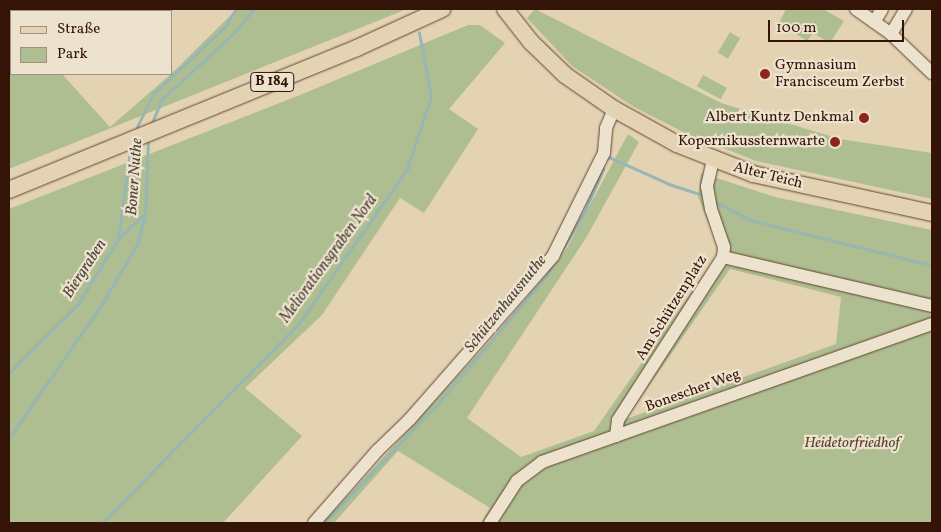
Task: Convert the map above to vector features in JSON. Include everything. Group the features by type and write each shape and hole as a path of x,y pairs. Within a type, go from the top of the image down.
{"main road":[{"name":"B 184","path":"9,190 356,48 442,9"},
{"name":"Alter Teich","path":"505,9 552,63 614,109 657,134 713,160 779,180 932,213"}],"street":[{"path":"856,9 891,34 932,73"},
{"path":"874,22 882,9"},
{"path":"891,34 906,9"},
{"path":"314,523 377,452 410,419 553,256 569,229 604,153 606,128 614,109"},
{"name":"Am Schützenplatz","path":"616,436 618,420 723,257 724,247 710,209 708,192 713,160"},
{"path":"723,257 932,306"},
{"name":"Bonescher Weg","path":"490,523 517,481 532,467 932,324"}],"green space":[{"path":"9,9 87,9 10,10 10,75 63,75 110,127 172,75 237,9 407,9 9,169"},
{"path":"535,9 721,103 840,139 932,153 932,199 756,161 683,132 634,107 572,66 527,18"},
{"path":"786,9 823,9 844,21 830,43 813,33 807,41 779,23"},
{"path":"468,25 480,25 505,43 449,109 478,129 424,213 400,198 322,315 245,388 302,436 223,523 9,523 9,209 300,95"},
{"path":"730,32 740,38 728,59 718,53"},
{"path":"703,75 727,88 721,99 697,86"},
{"name":"Heidetorfriedhof","path":"628,134 639,142 586,238 467,418 521,457 594,431 720,251 698,197 701,173 775,197 932,230 932,523 481,523 490,508 398,451 334,523 323,523 540,286 567,248","holes":["730,269 841,297 836,344 626,419"]}],"waterway":[{"name":"Biergraben","path":"137,127 153,94 225,27 236,9"},
{"name":"Boner Nuthe","path":"151,125 162,99 232,35 254,9"},
{"name":"Meliorationsgraben Nord","path":"102,523 300,322 407,169 431,97 419,33"},
{"name":"Boner Nuthe","path":"9,438 102,304 138,243 145,215 148,140"},
{"name":"Biergraben","path":"9,373 78,304 118,239 130,151"},
{"name":"Schützenhausnuthe","path":"607,159 609,157 669,184 705,196"},
{"name":"Schützenhausnuthe","path":"324,523 436,406 547,275 584,213 603,169"},
{"name":"Schützenhausnuthe","path":"714,201 751,220 932,265"},
{"path":"119,238 144,215"}],"place":[{"name":"Gymnasium Francisceum Zerbst","path":"765,74"},
{"name":"Albert Kuntz Denkmal","path":"864,118"},
{"name":"Kopernikussternwarte","path":"835,142"}]}
